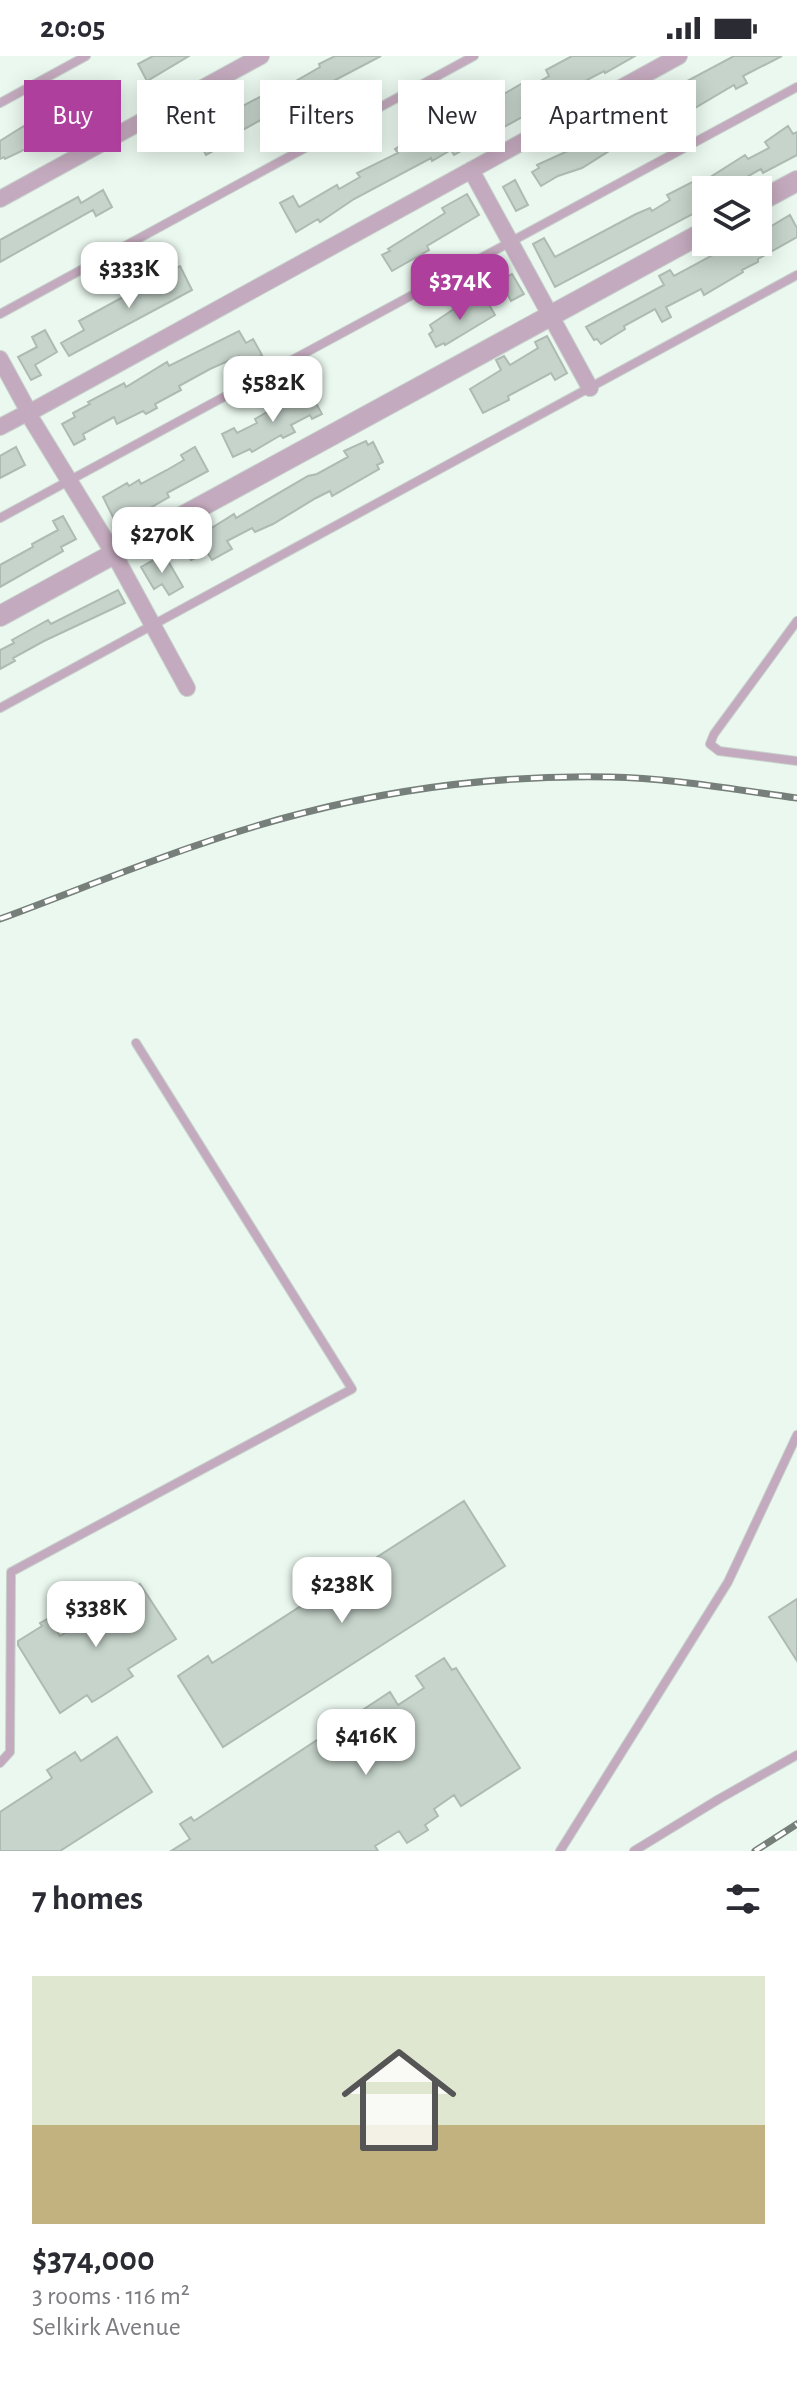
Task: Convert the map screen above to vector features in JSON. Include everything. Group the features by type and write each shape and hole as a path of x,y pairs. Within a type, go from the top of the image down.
{"street":[{"path":"0,199 261,56"},
{"path":"0,427 679,56"},
{"path":"471,170 590,388"},
{"path":"772,194 797,181"},
{"path":"0,616 692,239"},
{"path":"0,359 114,554 187,688"}],"lane":[{"path":"0,103 86,56"},
{"path":"0,314 474,56"},
{"path":"0,518 797,87"},
{"path":"0,708 797,275"},
{"path":"797,621 712,737 710,744 719,751 797,761"},
{"path":"0,1763 10,1752 11,1572 352,1389 136,1043"},
{"path":"560,1851 728,1582 797,1435"},
{"path":"634,1851 797,1755"}],"building":[{"path":"153,56 189,56 149,80 138,64"},
{"path":"335,56 381,56 335,80 297,80 320,67 319,64"},
{"path":"572,56 635,56 587,80 542,80 549,76 546,70"},
{"path":"734,56 782,56 743,76 747,83 736,89 734,85 696,107 696,80 689,80"},
{"path":"521,84 521,118 505,126 505,93"},
{"path":"260,97 260,120 244,129 244,105"},
{"path":"24,126 24,150 0,159 0,141"},
{"path":"788,126 793,134 797,132 797,155 763,173 761,169 749,176 712,176 745,155 748,159 769,148 765,142"},
{"path":"398,147 398,152 448,152 432,161 431,158 354,199 320,222 318,219 296,232 280,203 293,196 299,207 337,185 339,189 360,177 357,173 398,153 395,149"},
{"path":"565,152 608,152 582,168 541,186 532,172 539,168 537,165"},
{"path":"515,180 528,205 516,211 503,187"},
{"path":"692,182 692,214 555,287 533,244 544,238 555,257 636,214 650,208 652,211 670,200 667,195"},
{"path":"103,190 112,207 96,216 93,210 0,262 0,240 78,197 81,203"},
{"path":"467,194 479,215 392,271 382,255 445,213 442,208"},
{"path":"790,215 797,228 797,237 772,251 772,226"},
{"path":"711,256 763,256 704,295 701,289 666,307 671,317 662,322 655,309 624,326 625,329 601,344 594,340 586,327 664,285 659,276 670,270 674,276"},
{"path":"180,266 192,290 69,356 61,343 84,330 79,321"},
{"path":"512,274 524,294 511,301 500,280"},
{"path":"485,298 495,315 445,345 436,347 429,334 433,331 430,325 460,305 462,308"},
{"path":"45,330 57,352 35,365 41,375 31,380 18,357 37,347 32,337"},
{"path":"239,331 246,343 253,339 262,355 244,365 239,356 210,369 179,386 181,390 155,404 157,408 146,414 143,411 117,424 114,417 83,434 85,439 74,445 62,424 75,417 73,413 90,404 88,402 124,383 126,387 167,362 169,366"},
{"path":"547,336 567,373 555,380 551,373 483,413 470,389 501,370 496,360 504,356 510,365 538,348 535,342"},
{"path":"307,387 322,414 312,419 310,415 291,425 295,432 283,438 281,435 252,452 250,449 233,457 222,434 234,428 237,433 257,423 255,419"},
{"path":"366,441 368,445 373,442 383,462 377,465 379,469 332,496 330,491 316,498 273,524 255,532 252,528 227,541 232,549 212,560 207,552 191,560 180,541 191,534 194,539 234,514 236,518 308,476 348,457 344,451"},
{"path":"16,447 25,465 0,478 0,456"},
{"path":"195,447 208,471 167,493 169,497 143,512 116,523 103,497 127,483 129,486 139,480 141,484 167,470 184,460 181,455"},
{"path":"63,516 76,539 61,547 63,551 0,587 0,565 58,530 53,521"},
{"path":"164,554 183,587 169,595 162,584 154,589 141,567"},
{"path":"118,590 125,603 44,641 0,669 0,650 14,643 12,640 48,620 51,624"},
{"path":"464,1501 505,1566 223,1747 178,1676 208,1656 212,1663"},
{"path":"140,1584 176,1639 128,1669 133,1676 102,1696 92,1702 87,1695 60,1713 18,1641 49,1618 60,1636"},
{"path":"797,1599 797,1661 769,1617"},
{"path":"444,1658 452,1670 456,1668 520,1768 461,1806 454,1795 434,1809 438,1816 425,1825 428,1830 407,1843 399,1831 375,1846 378,1851 171,1851 190,1839 180,1824 191,1817 194,1821 390,1692 398,1705 424,1688 416,1676"},
{"path":"117,1737 152,1792 60,1851 0,1851 0,1812 52,1778 47,1770 75,1752 81,1761"}],"railway":[{"path":"0,919 226,835 341,804 455,784 533,778 610,777 680,782 797,798"},
{"path":"755,1851 797,1824"}]}
